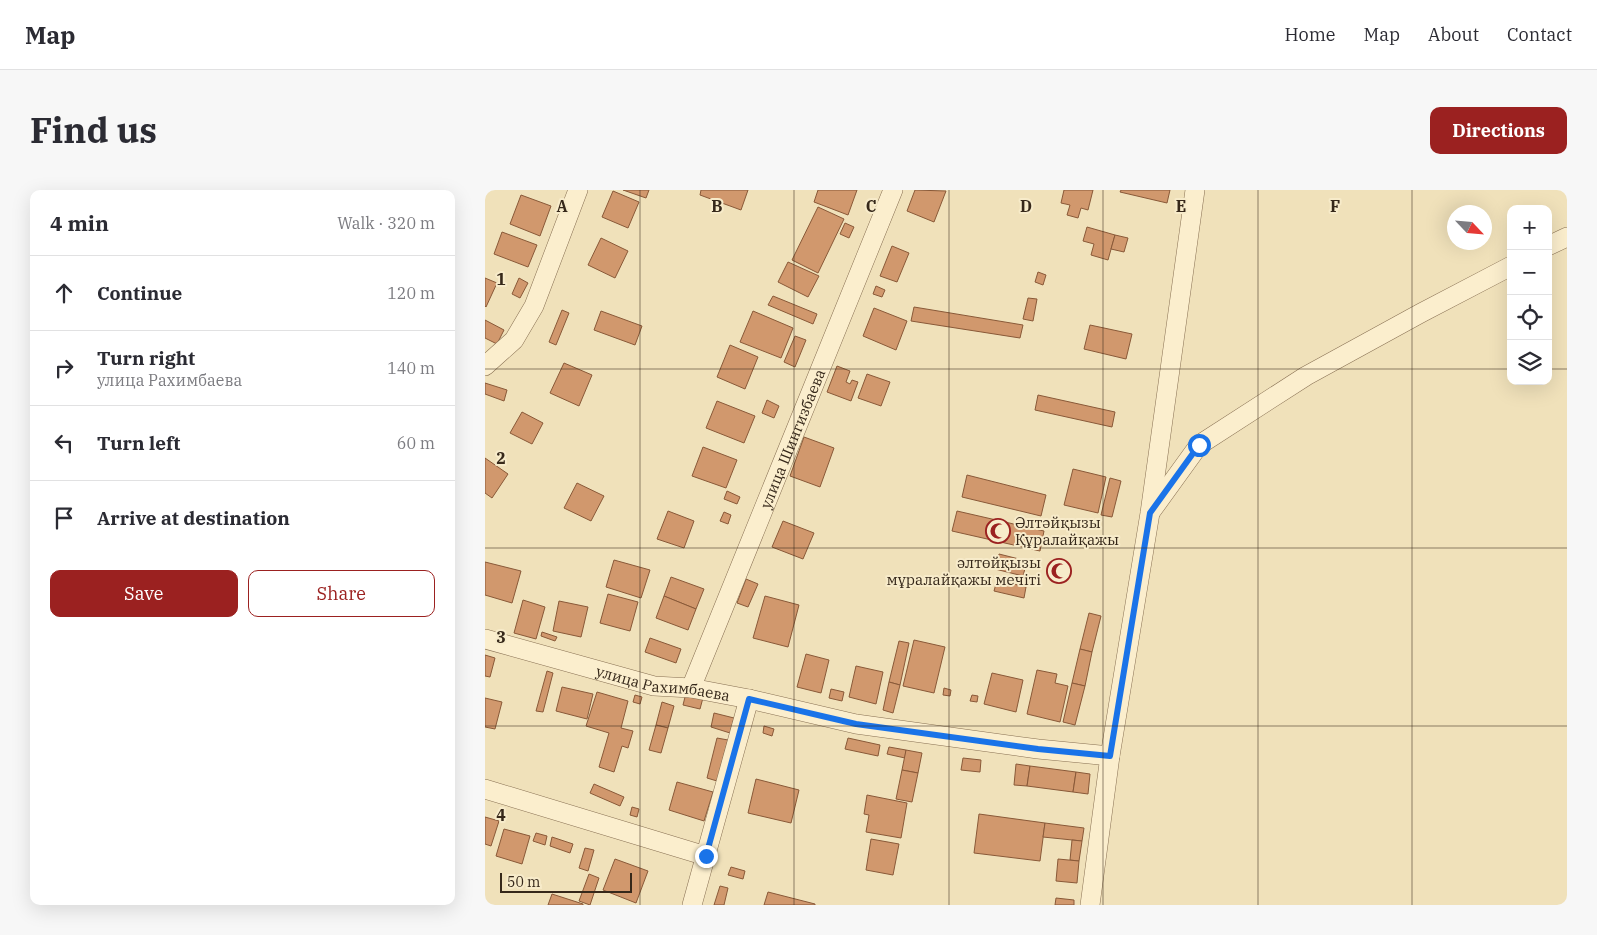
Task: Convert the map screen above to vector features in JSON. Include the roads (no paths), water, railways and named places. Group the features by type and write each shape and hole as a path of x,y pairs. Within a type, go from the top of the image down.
{"street":[{"path":"485,366 514,340 533,306 579,190"},
{"name":"улица Шингизбаева","path":"691,688 893,190"},
{"path":"1090,905 1110,756 1150,513 1195,190"},
{"path":"1552,244 1567,237"},
{"path":"1150,513 1199,445 1307,376 1507,268"},
{"name":"улица Рахимбаева","path":"485,639 654,686 691,688 749,699 856,724 1038,749 1110,756"},
{"path":"692,905 749,699"},
{"path":"485,789 706,856"}],"place":[{"name":"Әлтәйқызы Құралайқажы","path":"998,531"},
{"name":"әлтөйқызы мұралайқажы мечіті","path":"1059,571"}]}
